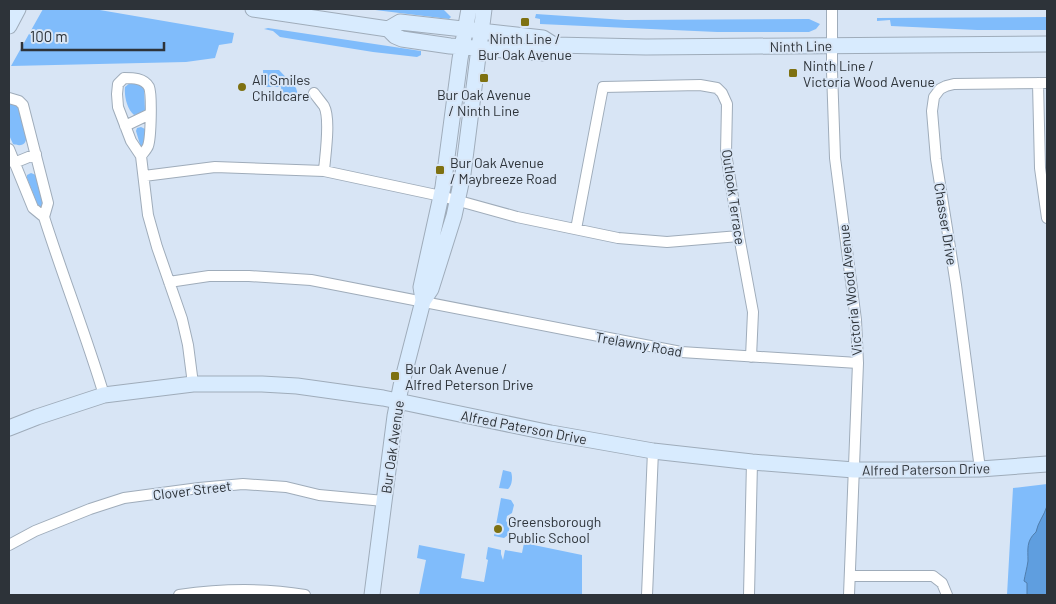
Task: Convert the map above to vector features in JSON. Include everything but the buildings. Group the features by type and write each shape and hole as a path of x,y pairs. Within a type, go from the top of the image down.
{"street":[{"path":"9,26 18,9"},
{"name":"Ninth Line","path":"253,9 388,29 400,22 543,38 554,45 646,47 1047,44"},
{"name":"Bur Oak Avenue","path":"423,302 421,287 441,196 469,9"},
{"name":"Bur Oak Avenue","path":"372,595 398,400 423,302 431,290 458,200 484,9"},
{"name":"Victoria Wood Avenue","path":"832,9 835,158 856,320 858,364 849,595"},
{"name":"Ninth Line","path":"388,29 394,36 413,41 463,47 542,53 554,45"},
{"path":"141,156 148,146 150,132 148,87 142,80 124,78 118,84 118,107 131,141 141,156 148,215 182,319 193,384"},
{"path":"1043,83 1040,168 1047,218"},
{"name":"Chasser Drive","path":"980,469 956,285 936,160 932,111 934,97 946,86 954,84 1043,83"},
{"name":"Outlook Terrace","path":"576,229 603,87 700,85 717,88 722,93 727,104 726,153 753,312 751,357"},
{"path":"314,93 324,106 326,112 327,135 324,171"},
{"path":"9,98 19,101 23,105 48,203 44,217"},
{"path":"125,126 150,114"},
{"path":"9,149 33,208 44,217 71,300 92,354 104,395"},
{"path":"14,163 36,154"},
{"path":"144,176 215,167 324,171 458,200 517,217 618,238 667,242 739,236"},
{"name":"Trelawny Road","path":"169,282 209,276 311,280 681,352 858,364"},
{"name":"Alfred Paterson Drive","path":"9,428 104,395 193,384 297,386 398,400 551,433 653,451 752,462 854,470 980,469 1047,464"},
{"path":"647,595 653,451"},
{"path":"749,595 752,462"},
{"name":"Clover Street","path":"9,545 35,531 124,498 198,488 243,484 286,487 319,495 384,501"},
{"path":"850,576 933,576 942,583 947,595"},
{"path":"178,595 196,592 255,590 282,591 306,595"}],"shaded area":[{"path":"43,9 94,9 234,33 232,43 219,45 215,58 186,62 11,66"},
{"path":"367,9 443,9 451,17 449,19"},
{"path":"536,14 625,20 809,19 820,24 816,29 809,32 717,32 540,24 540,19 535,18"},
{"path":"1047,17 1047,30 977,30 891,26 890,20 877,21 877,18"},
{"path":"268,28 421,51 421,55 417,57 373,52 280,37 273,31 264,29"},
{"path":"263,70 279,70 296,88 299,98 282,97 281,87 266,87 266,85 263,85"},
{"path":"137,82 144,88 145,110 140,114 134,115 126,102 125,87 130,83"},
{"path":"9,102 19,106 25,125 26,138 24,143 20,145 13,144 9,135"},
{"path":"137,128 145,129 146,147 141,148 136,131"},
{"path":"31,173 36,175 44,205 42,208 38,206 27,178 27,175"},
{"path":"503,470 512,474 511,484 508,489 499,488"},
{"path":"1047,484 1047,595 1007,595 1013,488"},
{"path":"501,498 511,500 514,505 512,513 507,516 506,521 510,526 508,535 504,538 494,536"},
{"path":"1047,506 1047,595 1027,595 1027,583 1024,581 1028,561 1028,545"},
{"path":"524,543 582,555 582,595 419,595 426,560 417,558 419,545 465,554 461,578 484,582 488,547 501,550 503,560 505,550 522,553"}],"place":[{"name":"Ninth Line / Bur Oak Avenue","path":"525,22"},
{"name":"Ninth Line / Victoria Wood Avenue","path":"793,73"},
{"name":"Bur Oak Avenue / Ninth Line","path":"484,78"},
{"name":"All Smiles Childcare","path":"242,87"},
{"name":"Bur Oak Avenue / Maybreeze Road","path":"440,170"},
{"name":"Bur Oak Avenue / Alfred Peterson Drive","path":"395,376"},
{"name":"Greensborough Public School","path":"498,529"}]}
